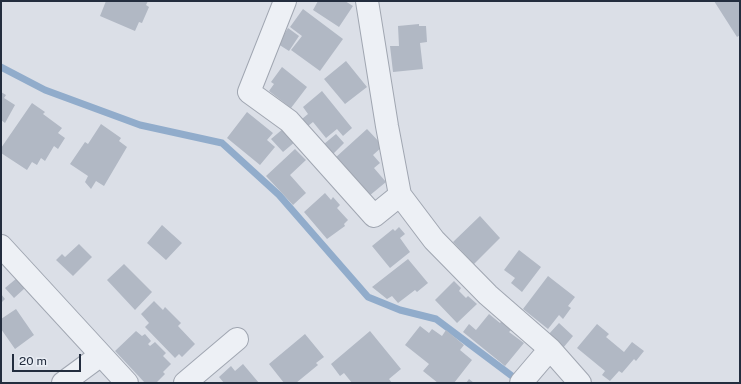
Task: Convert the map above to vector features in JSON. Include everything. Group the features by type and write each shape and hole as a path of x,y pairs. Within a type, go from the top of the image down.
{"street":[{"path":"285,1 249,92 289,121 374,216 400,195"},
{"path":"367,1 387,126 400,195 434,240 488,295 550,349 580,383"},
{"path":"1,246 127,383"},
{"path":"185,383 237,339"},
{"path":"522,381 550,349"},
{"path":"63,383 101,355"}],"building":[{"path":"106,1 148,1 146,5 149,7 142,23 139,22 135,31 100,16"},
{"path":"318,1 345,1 353,6 339,27 313,10"},
{"path":"714,1 740,1 740,35 737,37"},
{"path":"303,9 343,39 320,71 291,50 302,36 290,27"},
{"path":"419,24 419,26 426,26 427,42 420,43 423,69 393,72 390,46 399,46 398,26"},
{"path":"288,28 299,36 289,51 278,44"},
{"path":"346,61 367,87 345,104 324,79"},
{"path":"282,67 307,87 291,108 269,91 274,84 271,82"},
{"path":"322,91 352,128 343,136 337,129 326,138 313,122 308,126 302,119 308,114 303,107"},
{"path":"1,92 6,95 4,98 15,105 5,123 1,120"},
{"path":"32,103 45,112 43,114 62,128 58,133 65,138 58,149 54,146 45,161 41,158 37,165 32,162 27,170 1,153 1,148"},
{"path":"247,112 273,133 267,140 275,147 260,165 227,138"},
{"path":"101,124 121,138 119,141 127,147 104,186 96,181 91,189 85,182 88,176 70,164 85,142 88,144"},
{"path":"284,128 296,141 283,152 271,139"},
{"path":"367,129 383,146 373,155 380,163 374,168 386,182 369,196 335,158"},
{"path":"336,134 344,143 333,154 324,144"},
{"path":"295,149 306,160 290,175 306,193 293,205 266,176"},
{"path":"325,193 331,200 333,197 340,205 337,208 348,220 344,224 345,226 327,239 304,212"},
{"path":"480,216 500,238 474,264 453,242"},
{"path":"162,225 182,243 166,260 147,243"},
{"path":"399,227 405,234 400,238 410,252 390,268 372,246 393,229 395,231"},
{"path":"79,244 92,257 73,276 56,260 62,254 65,257"},
{"path":"519,250 541,267 522,292 511,283 515,278 504,270"},
{"path":"408,259 428,283 417,292 415,290 398,303 392,296 387,299 372,287"},
{"path":"124,264 152,292 135,310 107,280"},
{"path":"548,276 575,297 568,306 571,308 563,319 559,315 548,329 523,309"},
{"path":"17,278 25,288 14,298 5,288"},
{"path":"454,281 461,288 459,291 466,298 468,296 477,304 457,323 435,300"},
{"path":"1,294 5,299 1,303"},
{"path":"154,301 163,310 165,307 181,323 178,326 195,344 182,357 179,354 175,358 145,327 149,323 141,314"},
{"path":"16,309 34,335 15,349 1,329 1,319"},
{"path":"489,314 500,323 502,321 512,329 509,332 524,343 505,366 463,332 469,324 476,330"},
{"path":"559,323 573,336 563,348 548,335"},
{"path":"597,324 609,334 606,337 624,352 632,342 644,351 636,361 634,359 622,373 619,371 610,381 602,375 605,371 577,348"},
{"path":"420,326 429,333 432,329 442,336 446,330 464,345 460,350 472,360 454,383 438,383 423,371 429,364 405,345"},
{"path":"136,331 142,336 145,334 151,341 148,344 150,346 155,342 166,353 163,356 171,364 163,372 165,374 156,383 145,383 115,351"},
{"path":"370,331 401,369 389,379 392,383 352,383 344,373 340,376 331,364"},
{"path":"305,334 324,357 316,363 318,365 296,383 284,383 269,364"},
{"path":"243,364 259,383 224,383 219,377 231,366 235,371"},
{"path":"469,379 474,383 466,383"}],"waterway":[{"path":"1,67 45,90 140,125 222,143 279,195 368,297 400,310 436,319 520,382"}]}
